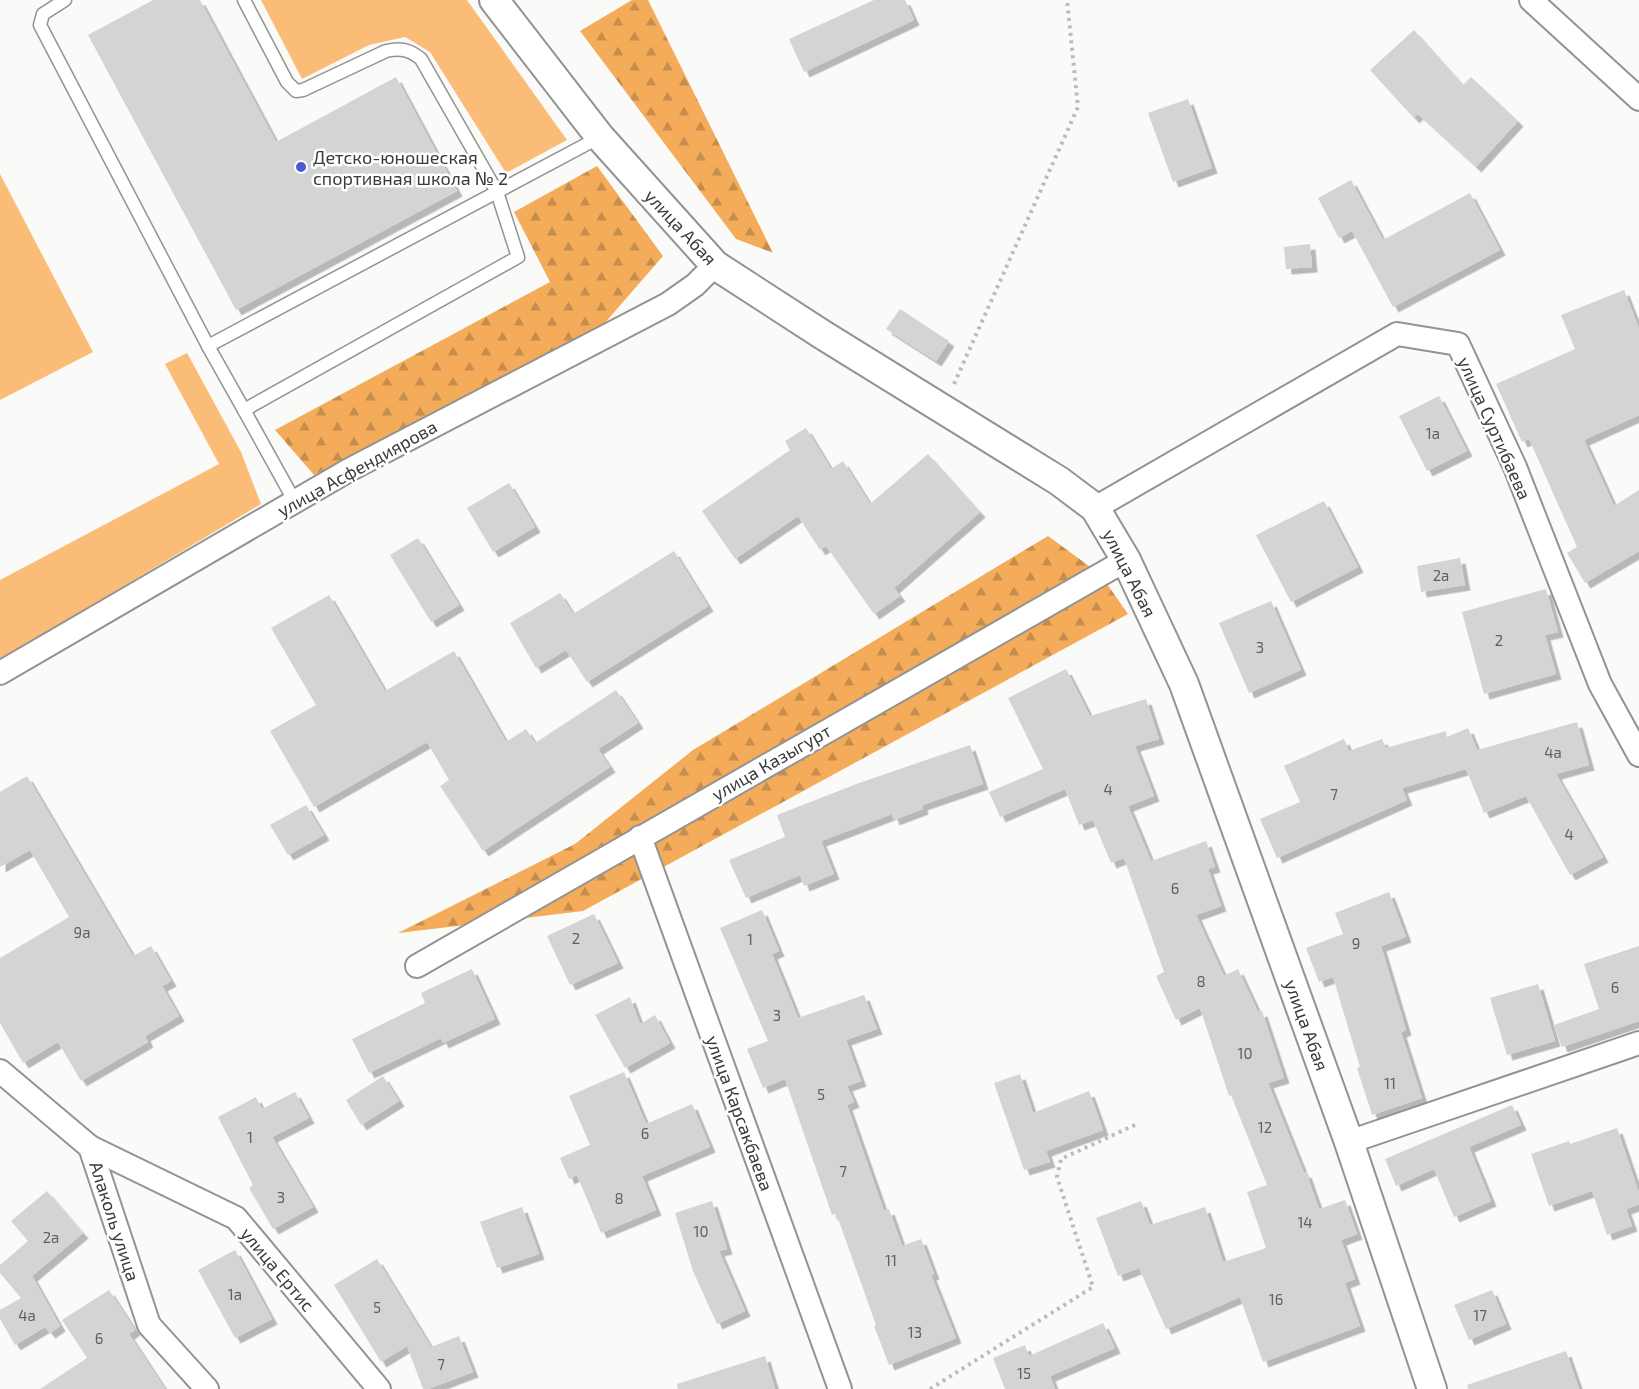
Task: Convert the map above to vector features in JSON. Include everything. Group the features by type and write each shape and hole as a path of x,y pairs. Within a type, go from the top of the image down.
{"street":[{"name":"улица Абая","path":"494,0 600,137 715,265 822,335 1059,481 1095,508 1126,560 1184,684 1349,1142 1432,1389"},
{"path":"1531,0 1639,99"},
{"name":"улица Асфендиярова","path":"0,674 349,470 668,304 695,285 715,265"},
{"name":"улица Суртибаева","path":"1095,508 1397,334 1458,344 1515,467 1599,684 1639,755"},
{"name":"улица Казыгурт","path":"417,966 1126,560"},
{"name":"улица Карсакбаева","path":"640,837 840,1389"},
{"path":"1349,1142 1639,1043"},
{"name":"Алаколь улица","path":"0,1071 90,1147 149,1325 207,1389"},
{"name":"улица Ертис","path":"90,1147 236,1218 379,1389"}],"lane":[{"path":"65,0 43,14 40,25 208,346 295,502"},
{"path":"244,0 286,82 296,91 303,90 386,51 398,48 412,51 421,59 497,192 518,257 244,410"},
{"path":"208,346 600,137"}],"path":[{"path":"943,410 1078,107 1067,0"},
{"path":"930,1389 1093,1287 1057,1177 1061,1159 1137,1124"}],"shaded area":[{"path":"261,0 467,0 567,140 506,173 430,52 405,37 369,45 302,79"},
{"path":"0,174 93,352 0,400"},
{"path":"187,353 241,452 261,504 0,660 0,580 219,464 165,364"}],"green space":[{"path":"632,0 648,0 773,253 736,239 580,31"},
{"path":"597,166 663,256 597,332 314,475 275,430 550,282 514,212"},
{"path":"1048,536 1100,574 1128,614 583,911 398,933 575,844 693,750"}],"building":[{"name":"Детско-юношеская спортивная школа № 2","path":"153,0 200,0 276,142 396,77 457,191 236,310 88,35"},
{"path":"874,0 905,0 914,20 804,72 789,39"},
{"path":"1414,30 1463,85 1471,77 1518,121 1476,167 1418,114 1414,118 1370,70"},
{"path":"1188,99 1212,168 1173,182 1148,113"},
{"path":"1351,180 1383,240 1470,193 1500,250 1393,307 1352,231 1339,238 1318,198"},
{"path":"1310,244 1312,267 1286,269 1284,247"},
{"path":"1624,290 1639,329 1639,415 1584,440 1614,506 1639,490 1639,551 1585,583 1567,553 1577,547 1529,439 1522,442 1496,384 1575,349 1561,315"},
{"path":"900,309 949,341 936,361 886,329"},
{"path":"1439,396 1467,451 1427,471 1399,416"},
{"path":"806,428 831,469 843,461 870,504 928,454 980,512 894,588 900,596 874,614 826,546 820,550 798,516 735,559 702,511 790,450 785,441"},
{"path":"509,483 535,527 493,552 467,508"},
{"path":"1324,501 1358,567 1291,602 1256,535"},
{"path":"418,538 459,605 431,622 390,555"},
{"path":"674,551 708,606 587,682 566,650 536,668 510,623 560,593 573,614"},
{"path":"1460,558 1465,585 1421,592 1417,566"},
{"path":"1546,589 1558,632 1545,635 1556,674 1484,694 1462,612"},
{"path":"329,595 385,691 454,651 506,742 526,729 535,743 616,690 638,723 598,749 610,767 483,851 440,786 449,780 427,742 314,807 270,731 316,705 271,628"},
{"path":"1271,601 1301,670 1249,693 1219,623"},
{"path":"1066,669 1090,716 1146,699 1159,739 1135,746 1154,796 1128,806 1151,861 1206,841 1215,867 1208,869 1221,906 1196,915 1224,976 1238,969 1258,1012 1262,1011 1284,1078 1268,1083 1304,1173 1306,1172 1319,1209 1345,1200 1357,1234 1341,1240 1355,1279 1345,1283 1360,1326 1263,1362 1240,1297 1166,1329 1139,1268 1118,1276 1096,1218 1141,1201 1150,1225 1205,1207 1223,1262 1266,1248 1247,1192 1267,1185 1231,1095 1229,1096 1200,1008 1176,1020 1156,976 1164,972 1124,858 1111,863 1093,820 1079,825 1065,789 1000,817 989,792 1043,769 1008,698"},
{"path":"1577,722 1589,765 1556,774 1603,857 1570,875 1526,796 1484,813 1466,769 1402,788 1407,800 1277,858 1260,819 1300,802 1284,766 1344,739 1349,751 1382,739 1386,748 1446,731 1447,737 1468,728 1477,750"},
{"path":"970,745 983,784 922,805 923,809 894,820 892,814 821,841 834,874 804,886 800,875 746,898 729,860 785,837 777,815 859,783"},
{"path":"27,776 133,956 151,946 171,981 162,986 179,1016 145,1036 148,1042 81,1081 58,1042 23,1063 0,1023 0,958 69,917 30,850 0,867 0,792"},
{"path":"306,805 324,835 288,855 270,825"},
{"path":"1389,892 1406,937 1381,946 1406,1030 1401,1032 1422,1098 1372,1115 1333,977 1319,982 1306,948 1343,934 1335,913"},
{"path":"762,910 779,951 772,954 798,1018 864,995 877,1029 846,1040 861,1081 847,1086 854,1102 847,1105 884,1211 889,1209 902,1246 921,1239 934,1274 931,1275 956,1338 889,1365 836,1213 832,1215 785,1079 763,1088 747,1049 768,1041 720,928"},
{"path":"594,914 618,963 570,985 547,936"},
{"path":"1639,946 1639,1021 1562,1047 1554,1025 1599,1009 1584,964"},
{"path":"472,969 495,1019 443,1043 441,1038 369,1073 352,1039 425,1003 421,993"},
{"path":"1538,984 1555,1041 1507,1055 1490,998"},
{"path":"630,997 640,1024 655,1015 670,1043 625,1068 595,1015"},
{"path":"624,1072 646,1124 692,1104 710,1147 642,1176 656,1210 601,1233 577,1175 569,1179 560,1158 590,1145 569,1096"},
{"path":"1020,1074 1033,1113 1089,1091 1103,1130 1046,1151 1050,1162 1024,1170 994,1083"},
{"path":"383,1076 399,1101 361,1125 346,1100"},
{"path":"295,1092 309,1118 272,1137 313,1207 273,1229 249,1188 253,1185 218,1117 256,1097 262,1109"},
{"path":"1512,1105 1521,1125 1469,1147 1491,1201 1454,1217 1434,1169 1396,1186 1385,1159"},
{"path":"1617,1128 1639,1193 1639,1204 1626,1209 1632,1226 1607,1235 1592,1191 1549,1206 1531,1154"},
{"path":"47,1191 83,1233 32,1276 60,1326 50,1333 45,1327 15,1345 0,1319 0,1310 21,1298 0,1273 0,1265 28,1241 11,1221"},
{"path":"712,1201 727,1249 719,1251 745,1311 717,1324 693,1271 675,1213"},
{"path":"522,1207 539,1254 497,1268 480,1222"},
{"path":"235,1250 272,1319 235,1338 198,1270"},
{"path":"377,1259 431,1347 459,1336 473,1372 423,1389 407,1346 381,1362 334,1285"},
{"path":"109,1290 135,1330 129,1334 165,1389 40,1389 87,1358 62,1320"},
{"path":"1492,1290 1506,1324 1469,1340 1454,1305"},
{"path":"1103,1323 1115,1348 1050,1376 1055,1389 1005,1389 993,1358 1025,1345 1029,1356"},
{"path":"1566,1351 1579,1389 1468,1389 1467,1385"},
{"path":"765,1356 775,1389 678,1389 677,1384"}],"place":[{"name":"Детско-юношеская спортивная школа № 2","path":"301,167"}]}
